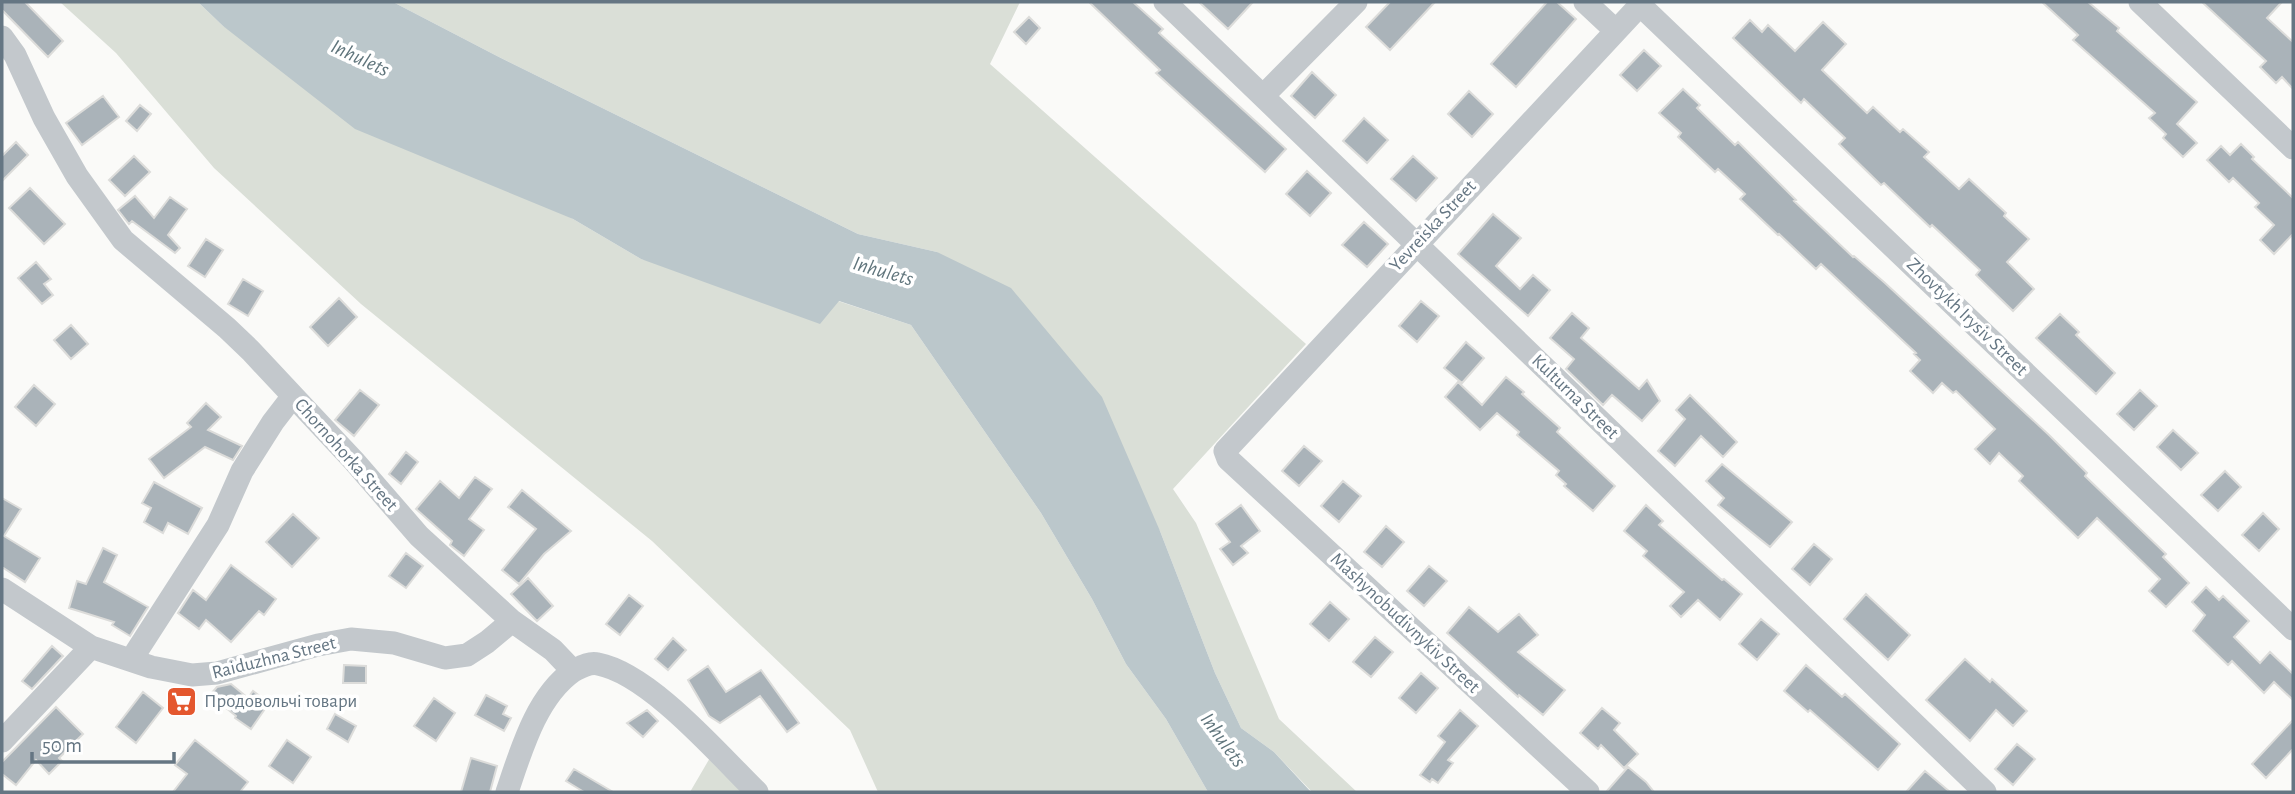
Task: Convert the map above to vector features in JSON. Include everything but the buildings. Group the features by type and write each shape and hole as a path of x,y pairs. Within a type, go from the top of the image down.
{"street":[{"name":"Kulturna Street","path":"1164,2 1985,792"},
{"path":"1263,96 1356,2"},
{"path":"1585,2 1615,30"},
{"path":"2140,2 2293,148"},
{"name":"Yevreiska Street","path":"1225,451 1642,4"},
{"name":"Zhovtykh Irysiv Street","path":"1642,4 2293,629"},
{"name":"Chornohorka Street","path":"2,37 15,55 44,118 77,176 123,240 227,328 354,461 419,536 512,621 553,650 573,671"},
{"path":"131,660 218,525 242,471 293,396"},
{"name":"Mashynobudivnykiv Street","path":"1225,451 1228,459 1588,792"},
{"name":"Raiduzhna Street","path":"2,589 91,647 172,673 202,676 318,645 351,639 394,643 445,658 467,656 512,621"},
{"path":"2,741 91,647"},
{"path":"507,792 518,759 549,694 562,678 588,664 599,664 637,682 672,709 757,792"}],"shaded area":[{"path":"60,2 198,2 223,26 641,259 838,301 911,325 1041,513 1092,599 1126,664 1166,719 1208,792 878,792 850,730 652,541 361,304 214,168 116,53"},
{"path":"393,2 1020,2 990,64 1306,344 1173,489 1196,523 1279,719 1357,792 1312,792 1274,752 1241,728 1215,673 1160,531 937,252 858,234"},
{"path":"714,751 757,792 690,792"}],"water":[{"name":"Inhulets","path":"198,2 393,2 858,234 937,252 1011,288 1102,397 1160,531 1215,673 1241,728 1274,752 1311,792 1208,792 1166,719 1126,664 1092,599 1041,513 911,325 839,301 820,324 641,259 573,219 355,129 223,26"}],"place":[{"name":"Продовольчі товари","path":"181,701"}]}
